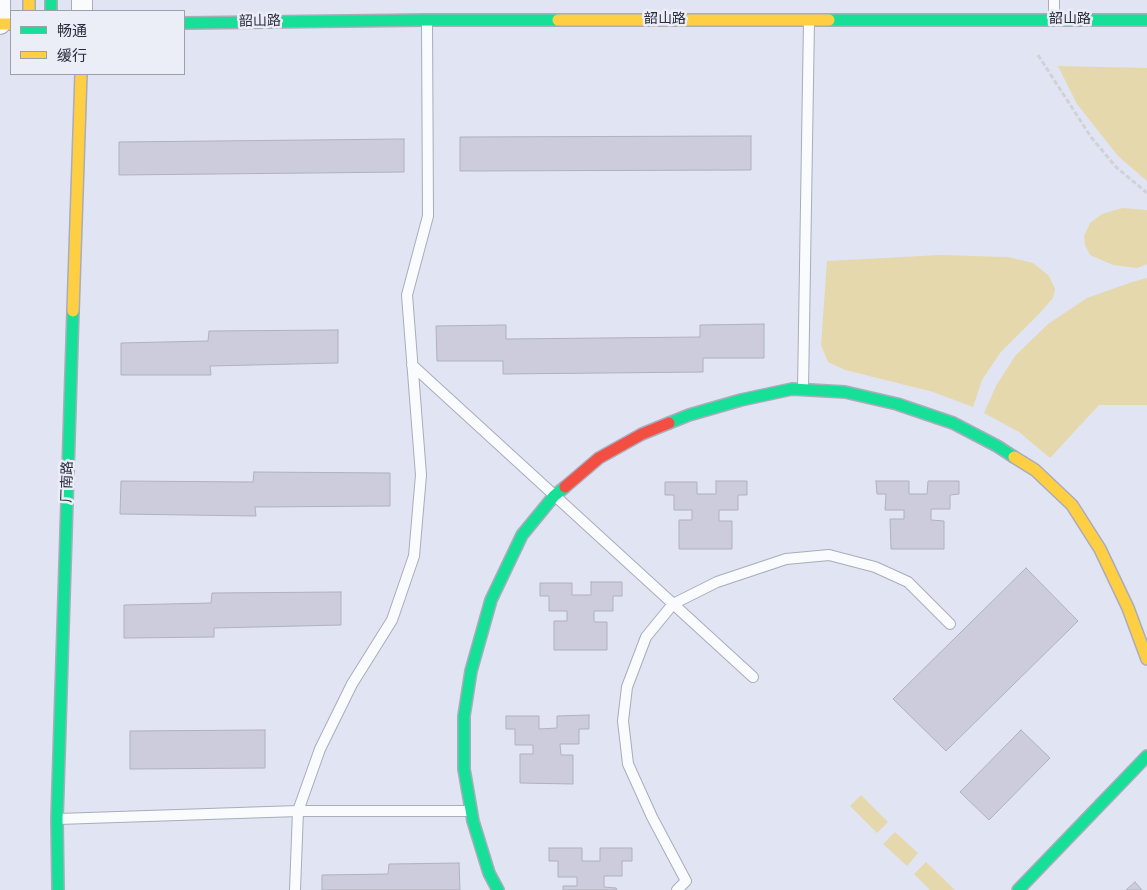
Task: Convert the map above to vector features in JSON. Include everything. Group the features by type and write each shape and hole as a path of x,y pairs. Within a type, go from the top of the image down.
{"street":[{"path":"0,0 0,24"},
{"name":"韶山路","path":"185,23 427,20 1147,20"},
{"name":"厂南路","path":"58,890 57,819 81,75"},
{"path":"498,890 489,873 473,821 464,769 464,716 471,672 491,600 522,535 554,496 599,458 642,434 689,415 741,400 792,389 845,392 897,404 953,423 997,446 1035,470 1072,505 1100,549 1128,608 1147,659"},
{"path":"1018,890 1147,756"}],"lane":[{"path":"1054,0 1054,20"},
{"path":"295,890 298,811 320,750 352,684 392,620 414,556 421,475 407,295 428,216 427,20"},
{"path":"803,390 809,20"},
{"path":"412,365 752,677"},
{"path":"677,890 686,881 652,817 628,764 623,721 627,687 646,637 673,604 717,582 786,559 828,555 875,567 908,582 950,624"},
{"path":"57,819 298,811 471,811"}],"path":[{"path":"1038,54 1091,137 1116,167 1147,193"}],"shaded area":[{"path":"1058,66 1147,68 1147,181 1118,156 1077,104"},
{"path":"1122,208 1147,210 1147,264 1137,268 1113,265 1090,255 1085,245 1084,236 1090,223 1102,214"},
{"path":"941,255 1008,257 1033,263 1049,276 1055,289 1053,298 1000,353 982,380 973,407 933,392 845,370 828,362 821,345 827,261"},
{"path":"1147,278 1147,405 1099,405 1050,458 1019,432 984,413 996,386 1015,356 1048,324 1087,298"},
{"path":"861,795 888,822 877,833 850,806"},
{"path":"895,832 918,853 907,866 883,844"},
{"path":"926,862 955,890 930,890 914,874"}],"building":[{"path":"751,136 751,170 460,171 460,137"},
{"path":"404,139 404,172 119,175 119,142"},
{"path":"764,324 764,358 703,358 703,372 503,374 503,361 437,361 436,326 506,325 506,339 700,337 700,325"},
{"path":"338,330 338,363 210,366 211,375 121,375 121,343 208,341 209,331"},
{"path":"254,472 390,473 390,506 255,507 256,516 120,514 121,481 253,482"},
{"path":"716,481 747,481 747,495 738,495 738,510 719,510 719,521 732,521 732,549 679,549 679,520 692,520 692,510 674,510 674,495 665,495 665,482 697,482 697,494 716,494"},
{"path":"876,481 909,481 909,494 927,494 928,481 959,481 959,494 950,495 950,509 931,509 931,520 944,521 944,549 891,549 890,519 904,519 904,510 885,510 886,494 877,494"},
{"path":"1026,568 1078,621 946,751 893,699"},
{"path":"591,582 622,582 622,596 613,596 613,611 594,611 594,622 607,622 607,650 554,650 554,621 567,621 567,611 549,611 549,596 540,596 540,583 572,583 572,595 591,595"},
{"path":"341,592 341,625 214,628 214,637 124,638 124,605 211,603 212,593"},
{"path":"589,715 589,729 579,729 579,744 560,744 561,755 573,755 573,784 520,783 520,754 533,754 533,745 515,745 515,729 506,729 506,716 539,716 539,729 557,728 557,716"},
{"path":"265,730 265,768 130,769 130,731"},
{"path":"1021,730 1050,758 989,820 960,792"},
{"path":"549,848 582,848 582,861 600,861 600,848 632,848 632,861 622,861 622,876 604,876 604,887 616,888 617,890 563,890 563,886 577,886 577,877 558,877 558,861 549,861"},
{"path":"459,863 460,890 322,890 322,875 388,874 389,864"},
{"path":"1135,882 1142,890 1126,890"}],"traffic: fast":[{"path":"51,0 51,10"},
{"path":"185,23 558,20"},
{"path":"829,20 1147,20"},
{"path":"58,890 57,819 73,311"},
{"path":"669,423 689,415 741,400 792,389 845,392 897,404 953,423 1014,457"},
{"path":"498,890 489,873 473,821 464,769 464,716 471,671 491,600 522,535 554,496 565,487"},
{"path":"1018,890 1147,756"}],"traffic: slow":[{"path":"29,0 29,10"},
{"path":"558,20 829,20"},
{"path":"0,24 10,24"},
{"path":"73,311 81,75"},
{"path":"1014,457 1035,470 1072,505 1100,549 1128,608 1147,659"}],"traffic: jam":[{"path":"565,487 599,458 642,434 669,423"}]}
